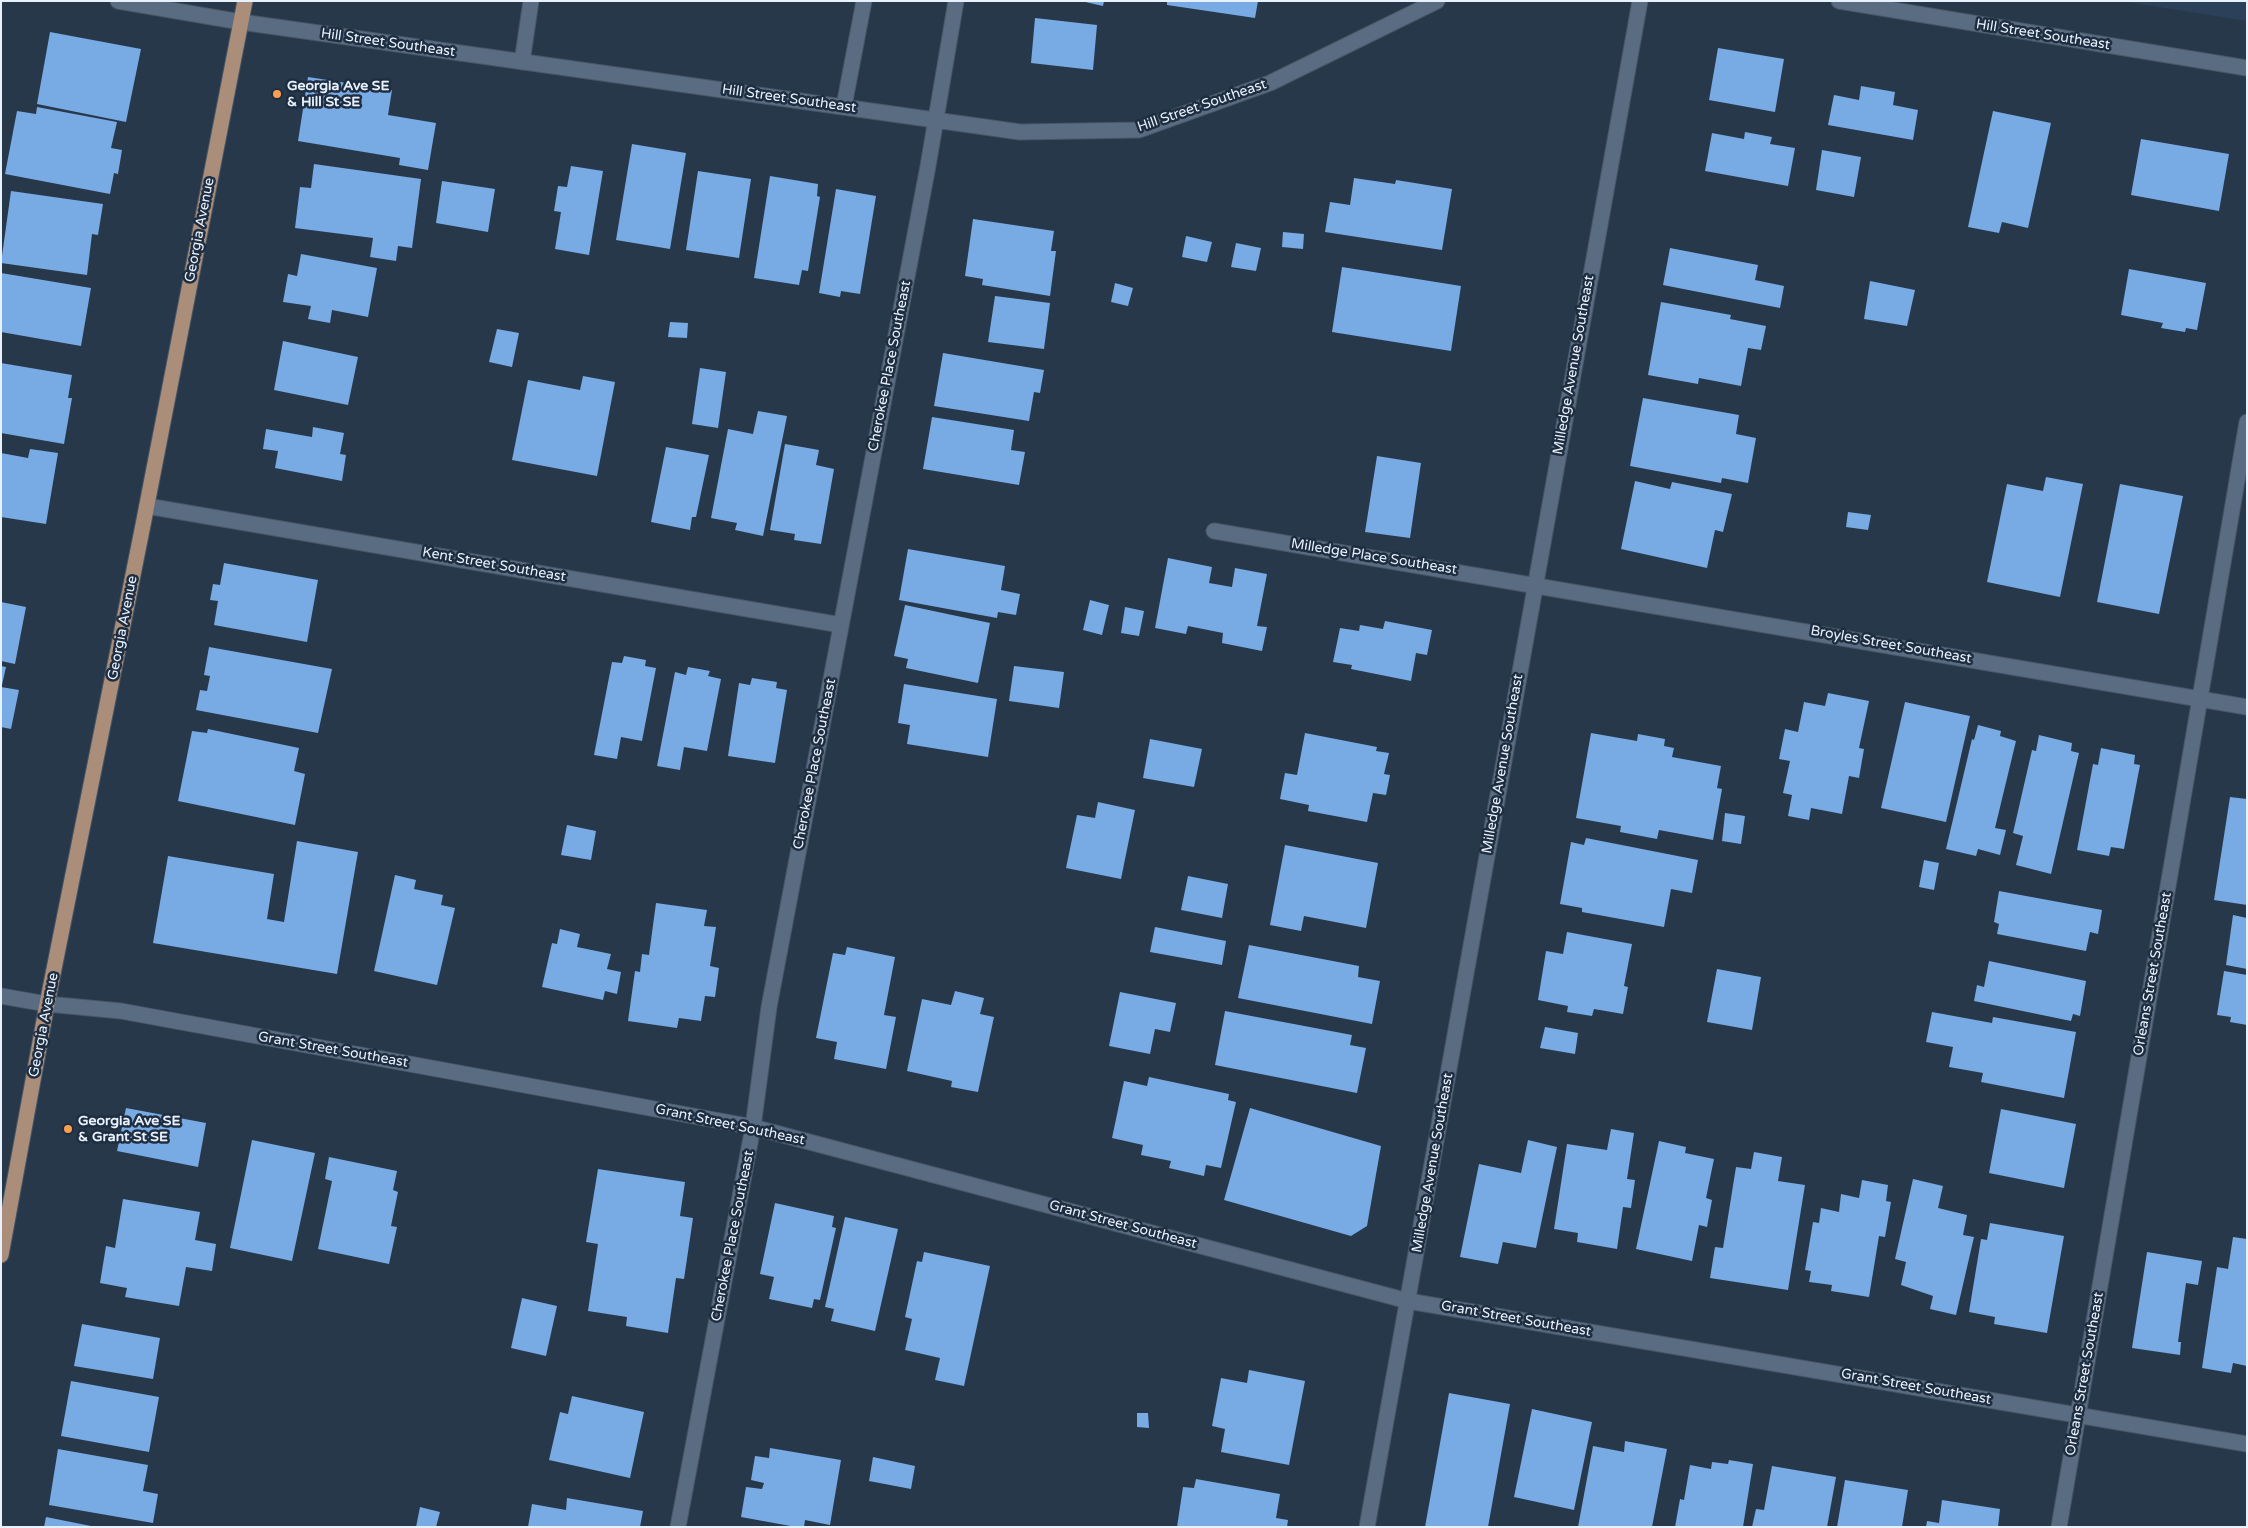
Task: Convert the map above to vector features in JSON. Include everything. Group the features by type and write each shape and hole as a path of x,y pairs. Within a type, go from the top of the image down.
{"main road":[{"name":"Georgia Avenue","path":"1,1254 47,1004 147,506 245,1"}],"street":[{"name":"Hill Street Southeast","path":"118,1 241,22 1020,132 1139,130 1270,83 1437,1"},
{"path":"522,62 531,1"},
{"path":"844,106 864,1"},
{"name":"Cherokee Place Southeast","path":"678,1527 753,1127 769,1007 937,120 956,1"},
{"name":"Milledge Avenue Southeast","path":"1367,1527 1640,1"},
{"name":"Hill Street Southeast","path":"1839,1 2247,68"},
{"name":"Orleans Street Southeast","path":"2059,1527 2247,422"},
{"name":"Kent Street Southeast","path":"147,506 841,625"},
{"name":"Milledge Place Southeast","path":"1214,531 1535,584"},
{"name":"Broyles Street Southeast","path":"1535,584 2247,707"},
{"name":"Grant Street Southeast","path":"1,996 47,1004 121,1011 753,1127 1408,1301 2247,1444"}],"shaded area":[{"path":"2120,1 2247,1 2247,21"}],"building":[{"path":"1081,1 1104,1 1103,6"},
{"path":"1167,1 1258,1 1255,18 1167,5"},
{"path":"1035,18 1097,25 1093,70 1031,63"},
{"path":"50,32 141,49 126,122 37,104"},
{"path":"1718,48 1784,59 1775,112 1709,100"},
{"path":"308,77 392,90 388,115 436,123 428,170 399,165 400,158 298,141"},
{"path":"1861,86 1895,92 1893,105 1918,110 1913,140 1828,125 1834,95 1859,100"},
{"path":"37,107 117,122 111,148 122,150 118,174 114,173 110,194 5,174 17,111 36,114"},
{"path":"1993,111 2051,123 2028,228 2002,222 1999,233 1968,227"},
{"path":"1745,132 1772,137 1770,144 1795,148 1788,186 1705,171 1712,133 1744,139"},
{"path":"2141,139 2229,154 2219,211 2131,195"},
{"path":"632,144 686,153 670,249 616,240"},
{"path":"1822,150 1861,157 1854,197 1816,190"},
{"path":"314,164 421,179 412,248 398,246 396,261 370,257 373,238 295,228 300,187 311,188"},
{"path":"571,166 603,171 589,255 555,249 561,212 554,211 558,186 567,187"},
{"path":"698,171 751,179 739,258 686,250"},
{"path":"770,176 818,184 817,196 820,197 808,271 802,270 799,285 754,278"},
{"path":"1354,178 1395,184 1396,180 1452,189 1442,250 1325,232 1330,202 1350,205"},
{"path":"442,181 495,189 488,232 436,223"},
{"path":"836,189 876,196 860,294 841,291 840,297 819,293"},
{"path":"11,191 103,204 98,235 92,234 87,275 1,263"},
{"path":"973,219 1054,231 1051,251 1056,251 1050,296 982,285 983,279 965,276"},
{"path":"1283,232 1304,234 1303,249 1282,247"},
{"path":"1186,236 1212,242 1207,262 1182,257"},
{"path":"1236,243 1261,248 1256,271 1231,267"},
{"path":"1670,248 1758,265 1755,280 1784,286 1780,308 1663,285"},
{"path":"301,254 377,268 368,317 332,310 330,323 308,319 311,306 283,302 288,274 297,276"},
{"path":"1342,267 1461,286 1451,351 1332,332"},
{"path":"2129,269 2206,283 2197,330 2186,328 2185,332 2161,328 2163,323 2121,315"},
{"path":"1,273 91,288 81,346 1,332"},
{"path":"1870,281 1915,290 1907,326 1864,319"},
{"path":"1115,283 1133,288 1128,306 1111,302"},
{"path":"995,296 1050,303 1044,349 988,342"},
{"path":"1661,302 1731,315 1730,319 1766,326 1761,350 1748,348 1741,386 1699,378 1698,384 1648,375"},
{"path":"670,322 688,323 687,338 668,337"},
{"path":"497,329 519,333 512,367 489,362"},
{"path":"283,341 358,357 348,405 274,390"},
{"path":"943,353 1044,370 1040,393 1034,392 1029,421 934,406"},
{"path":"1,363 72,375 68,398 72,398 64,444 1,433"},
{"path":"700,368 726,372 718,428 692,424"},
{"path":"583,376 615,382 597,476 512,460 528,380 580,390"},
{"path":"1643,398 1739,415 1736,434 1756,438 1748,483 1722,478 1721,483 1630,466"},
{"path":"758,411 787,416 763,536 735,530 737,523 711,518 728,429 753,434"},
{"path":"932,417 1014,430 1011,450 1025,452 1019,485 923,469"},
{"path":"313,427 344,433 340,454 346,455 342,481 275,468 278,451 263,449 266,429 312,437"},
{"path":"785,444 819,450 816,465 834,469 821,544 794,540 795,534 770,530"},
{"path":"666,447 709,455 696,517 692,517 690,530 651,522"},
{"path":"30,449 58,453 46,524 1,517 1,453 28,458"},
{"path":"1377,456 1421,463 1410,538 1365,532"},
{"path":"2046,477 2083,484 2060,597 1987,582 2007,484 2043,491"},
{"path":"1635,481 1670,489 1672,482 1732,494 1723,532 1715,530 1707,568 1621,549"},
{"path":"2120,484 2183,496 2159,614 2097,602"},
{"path":"1848,512 1871,515 1868,530 1846,527"},
{"path":"908,549 1005,566 1001,590 1020,594 1016,615 998,612 997,618 899,600"},
{"path":"1168,558 1212,567 1209,583 1232,587 1235,568 1267,574 1257,626 1267,627 1262,651 1222,643 1223,633 1188,626 1186,634 1155,628"},
{"path":"224,563 318,580 307,642 214,625 218,601 210,600 213,584 220,585"},
{"path":"1090,600 1109,605 1102,635 1083,630"},
{"path":"1,602 26,607 15,664 1,661"},
{"path":"905,605 990,623 978,683 906,668 908,659 894,656"},
{"path":"1125,607 1144,611 1139,636 1121,633"},
{"path":"1385,621 1432,630 1427,655 1416,653 1411,681 1351,669 1352,665 1333,662 1340,628 1359,631 1360,625 1383,629"},
{"path":"209,647 332,669 318,733 196,710 200,690 207,691 210,676 204,675"},
{"path":"624,656 646,660 645,666 656,668 642,741 621,737 617,759 594,755 612,662 622,663"},
{"path":"1,666 6,667 2,685 1,685"},
{"path":"1014,666 1064,672 1059,708 1009,701"},
{"path":"688,667 710,671 708,676 721,679 707,751 684,747 680,770 657,766 675,672 686,675"},
{"path":"752,678 777,682 776,688 787,690 775,763 728,756 739,683 750,685"},
{"path":"904,684 997,699 988,757 907,744 910,725 898,723"},
{"path":"1,687 19,690 11,729 1,727"},
{"path":"1828,693 1869,701 1859,748 1864,749 1859,778 1849,776 1842,814 1811,808 1809,820 1788,816 1792,795 1783,793 1790,761 1779,759 1785,729 1798,732 1804,702 1825,706"},
{"path":"1905,702 1970,716 1946,822 1881,808"},
{"path":"1978,725 2001,731 2000,736 2016,741 1995,828 2006,830 2000,855 1978,849 1976,856 1946,849 1972,739 1974,740"},
{"path":"208,729 299,748 294,771 305,774 295,825 178,801 192,731 207,733"},
{"path":"1305,733 1377,747 1376,751 1389,753 1384,774 1390,775 1386,795 1373,793 1367,822 1308,811 1309,805 1280,799 1285,773 1297,775"},
{"path":"1591,733 1637,741 1638,734 1665,739 1664,746 1674,748 1672,757 1721,766 1717,788 1722,789 1713,840 1659,830 1657,839 1620,832 1621,826 1576,818"},
{"path":"2039,735 2072,743 2071,751 2079,753 2051,874 2016,865 2023,836 2013,833 2032,750 2036,751"},
{"path":"1150,739 1202,749 1194,787 1143,778"},
{"path":"2101,748 2135,755 2134,764 2140,765 2124,849 2111,847 2109,856 2077,850 2093,764 2098,765"},
{"path":"2230,797 2247,799 2247,905 2214,900"},
{"path":"1098,802 1135,810 1121,879 1066,868 1077,815 1095,818"},
{"path":"1725,813 1745,816 1741,844 1722,841"},
{"path":"567,825 596,831 591,860 561,855"},
{"path":"1586,838 1698,860 1692,893 1671,889 1664,927 1582,912 1582,908 1560,904 1571,842 1584,845"},
{"path":"297,841 358,852 337,974 153,943 168,856 274,874 267,919 284,922"},
{"path":"1285,845 1378,863 1366,928 1304,916 1301,931 1270,925"},
{"path":"1924,860 1939,863 1934,890 1919,887"},
{"path":"395,875 416,880 414,889 443,895 441,905 455,908 437,985 374,971"},
{"path":"1188,876 1228,884 1222,918 1181,910"},
{"path":"1999,891 2102,910 2098,934 2090,932 2086,951 1997,934 1999,924 1994,922"},
{"path":"656,903 707,910 704,926 716,927 710,966 719,968 715,997 705,996 701,1021 679,1018 677,1028 628,1021 635,971 640,972 642,954 649,955"},
{"path":"2233,915 2247,918 2247,969 2226,965"},
{"path":"1155,927 1226,941 1222,965 1150,952"},
{"path":"560,929 580,934 577,947 611,954 607,969 621,972 617,994 605,991 603,1000 542,987 552,943 557,944"},
{"path":"1567,932 1632,944 1624,986 1628,987 1623,1014 1594,1009 1592,1016 1567,1012 1568,1006 1538,1000 1546,951 1563,954"},
{"path":"1249,945 1359,966 1358,977 1380,981 1372,1024 1238,998"},
{"path":"847,947 895,957 884,1015 896,1017 886,1069 834,1059 837,1042 816,1038 833,953 845,955"},
{"path":"1989,961 2086,981 2080,1016 2073,1014 2071,1021 1974,1001 1977,985 1984,987"},
{"path":"1717,969 1761,977 1752,1030 1707,1022"},
{"path":"2224,971 2247,975 2247,1025 2230,1022 2231,1017 2217,1015"},
{"path":"955,991 984,998 980,1014 994,1017 978,1092 951,1087 952,1081 907,1071 922,999 951,1005"},
{"path":"1120,992 1176,1003 1170,1032 1155,1029 1150,1054 1109,1046"},
{"path":"1225,1011 1352,1035 1350,1045 1366,1048 1357,1093 1215,1065"},
{"path":"1932,1012 1992,1023 1993,1017 2076,1032 2064,1098 1981,1082 1983,1073 1949,1067 1953,1047 1926,1042"},
{"path":"1545,1027 1578,1033 1575,1054 1540,1048"},
{"path":"1149,1077 1229,1094 1228,1100 1236,1102 1221,1168 1206,1165 1204,1176 1169,1168 1171,1161 1141,1155 1143,1145 1112,1138 1124,1081 1147,1086"},
{"path":"126,1108 206,1123 198,1167 117,1151"},
{"path":"1250,1108 1381,1146 1367,1226 1351,1236 1224,1200"},
{"path":"2001,1109 2076,1124 2064,1188 1989,1173"},
{"path":"1611,1129 1634,1133 1627,1179 1635,1180 1631,1208 1623,1207 1617,1249 1577,1242 1578,1233 1554,1229 1567,1144 1607,1150"},
{"path":"252,1140 315,1153 292,1261 230,1248"},
{"path":"1528,1140 1557,1147 1536,1248 1503,1242 1498,1264 1460,1257 1479,1164 1521,1173"},
{"path":"1659,1141 1686,1147 1685,1153 1714,1159 1706,1198 1712,1200 1707,1227 1699,1225 1692,1261 1636,1249"},
{"path":"1754,1152 1782,1157 1778,1181 1805,1185 1788,1290 1710,1278 1715,1247 1723,1248 1736,1167 1751,1169"},
{"path":"329,1157 397,1171 393,1190 398,1192 391,1226 397,1227 389,1264 318,1249 332,1181 325,1179"},
{"path":"598,1169 685,1182 680,1216 693,1218 684,1279 676,1278 668,1333 626,1326 627,1317 588,1311 598,1244 586,1242"},
{"path":"1913,1179 1943,1186 1938,1208 1967,1215 1963,1235 1974,1237 1956,1315 1930,1309 1933,1296 1901,1285 1906,1262 1895,1259"},
{"path":"1862,1180 1888,1185 1886,1201 1891,1202 1885,1237 1879,1236 1869,1297 1831,1291 1832,1285 1809,1282 1811,1271 1805,1270 1813,1222 1819,1223 1821,1208 1839,1212 1841,1194 1859,1198"},
{"path":"123,1199 200,1212 195,1240 216,1244 212,1271 186,1267 179,1306 125,1297 127,1288 100,1283 106,1246 115,1248"},
{"path":"775,1203 834,1216 832,1227 836,1228 820,1300 814,1299 812,1308 769,1299 774,1277 760,1274"},
{"path":"845,1217 898,1229 875,1331 831,1321 834,1309 825,1307"},
{"path":"1990,1223 2064,1236 2047,1333 1994,1324 1995,1317 1969,1312 1981,1239 1987,1240"},
{"path":"2233,1237 2247,1239 2247,1366 2233,1363 2231,1373 2202,1368 2217,1267 2228,1269"},
{"path":"924,1252 990,1266 964,1386 935,1380 940,1358 905,1350 912,1319 905,1317 917,1261 922,1262"},
{"path":"2147,1252 2202,1261 2198,1285 2186,1283 2178,1342 2181,1342 2180,1355 2132,1348"},
{"path":"522,1298 557,1306 546,1356 511,1348"},
{"path":"82,1324 160,1338 153,1379 74,1366"},
{"path":"1249,1370 1305,1381 1289,1465 1221,1452 1225,1429 1212,1426 1221,1378 1247,1383"},
{"path":"71,1381 159,1397 149,1452 61,1436"},
{"path":"1449,1393 1510,1404 1488,1527 1425,1527"},
{"path":"572,1396 644,1412 630,1478 549,1460 560,1412 568,1414"},
{"path":"1532,1409 1592,1422 1574,1510 1514,1497"},
{"path":"1137,1413 1148,1413 1149,1428 1137,1427"},
{"path":"1625,1441 1667,1449 1652,1527 1578,1527 1593,1446 1624,1452"},
{"path":"770,1448 841,1460 830,1525 805,1520 804,1527 796,1527 741,1517 746,1487 762,1489 764,1483 751,1480 755,1456 769,1458"},
{"path":"58,1449 148,1465 143,1491 158,1494 153,1523 49,1505"},
{"path":"873,1457 915,1466 911,1489 869,1481"},
{"path":"1729,1460 1753,1464 1743,1527 1675,1527 1680,1499 1684,1500 1690,1465 1711,1469 1712,1462 1728,1464"},
{"path":"1772,1466 1836,1477 1827,1527 1752,1527 1756,1509 1764,1510"},
{"path":"1196,1479 1280,1494 1276,1518 1288,1520 1287,1527 1177,1527 1183,1487 1194,1488"},
{"path":"1845,1480 1908,1490 1902,1527 1837,1527"},
{"path":"567,1498 643,1511 640,1527 528,1527 532,1504 566,1510"},
{"path":"1942,1500 2000,1509 1998,1527 1926,1527 1927,1521 1939,1523"},
{"path":"420,1507 440,1512 436,1527 416,1527"},
{"path":"46,1517 91,1526 91,1527 44,1527"}],"place":[{"name":"Georgia Ave SE & Hill St SE","path":"277,94"},
{"name":"Georgia Ave SE & Grant St SE","path":"68,1129"}]}
